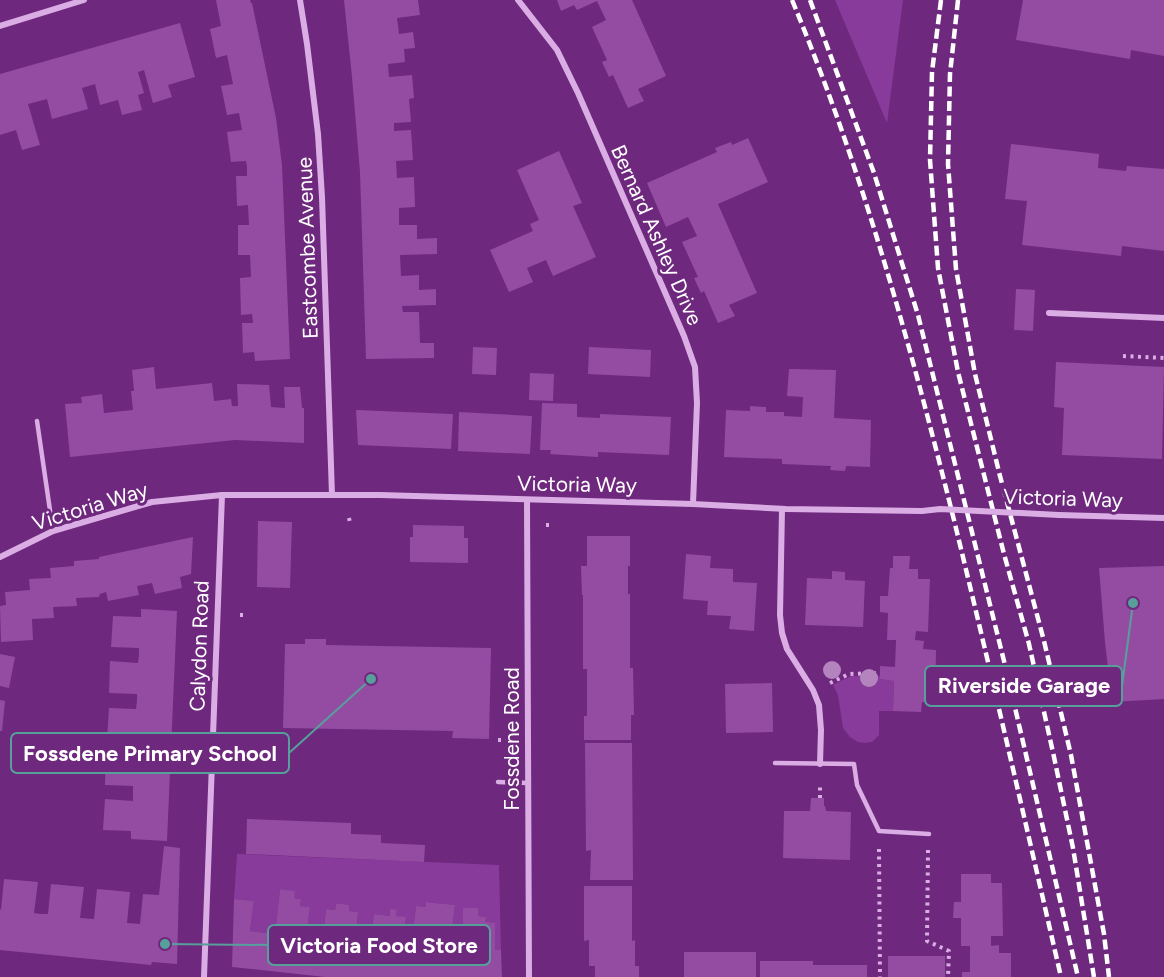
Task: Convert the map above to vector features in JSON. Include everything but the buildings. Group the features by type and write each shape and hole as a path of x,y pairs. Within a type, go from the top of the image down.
{"street":[{"path":"0,26 84,0"},
{"name":"Eastcombe Avenue","path":"300,0 308,44 319,144 332,495"},
{"name":"Bernard Ashley Drive","path":"518,0 557,50 684,336 695,368 697,403 693,504"},
{"path":"1049,313 1164,318"},
{"name":"Victoria Way","path":"0,557 53,531 152,502 222,495 380,495 693,504 782,509 922,511 940,509 1164,518"},
{"name":"Calydon Road","path":"204,977 222,495"},
{"name":"Fossdene Road","path":"527,500 529,977"},
{"path":"782,509 780,615 782,633 787,649 813,690 819,705 820,764"}],"lane":[{"path":"37,421 53,531"},
{"path":"775,763 854,764 857,785 879,831 929,834"},
{"path":"498,782 528,783"}],"path":[{"path":"1123,356 1164,358"},
{"path":"350,518 350,523"},
{"path":"546,525 553,525"},
{"path":"240,615 246,615"},
{"path":"830,683 849,674 880,673"},
{"path":"234,753 240,752"},
{"path":"820,784 820,798"},
{"path":"879,831 880,977"},
{"path":"929,834 927,940 948,951 948,977"}],"shaded area":[{"path":"835,0 903,0 887,123"},
{"path":"851,676 880,676 880,679 894,681 893,711 879,711 879,735 872,742 858,742 850,737 843,728 838,695 833,685"},
{"path":"237,854 499,865 501,950 495,950 485,917 478,916 478,908 463,908 463,954 449,953 455,905 427,902 426,907 416,906 413,931 420,932 417,949 403,948 406,918 396,916 397,911 391,910 390,916 374,914 370,944 355,943 358,912 349,911 349,905 336,904 335,910 326,909 323,939 306,938 310,907 300,906 301,899 294,898 294,891 280,889 275,934 250,931 254,901 234,899"}],"railway":[{"path":"792,0 841,127 902,322 968,577 1061,977"},
{"path":"810,0 874,173 918,315 1005,665 1078,977"},
{"path":"941,0 932,72 930,160 938,268 958,372 1029,644 1054,757 1073,848 1094,977"},
{"path":"958,0 950,74 948,164 956,269 975,374 1071,755 1104,934 1109,977"}],"place":[{"name":"Riverside Garage","path":"1133,603"},
{"name":"Fossdene Primary School","path":"371,679"},
{"name":"Victoria Food Store","path":"165,944"}]}
